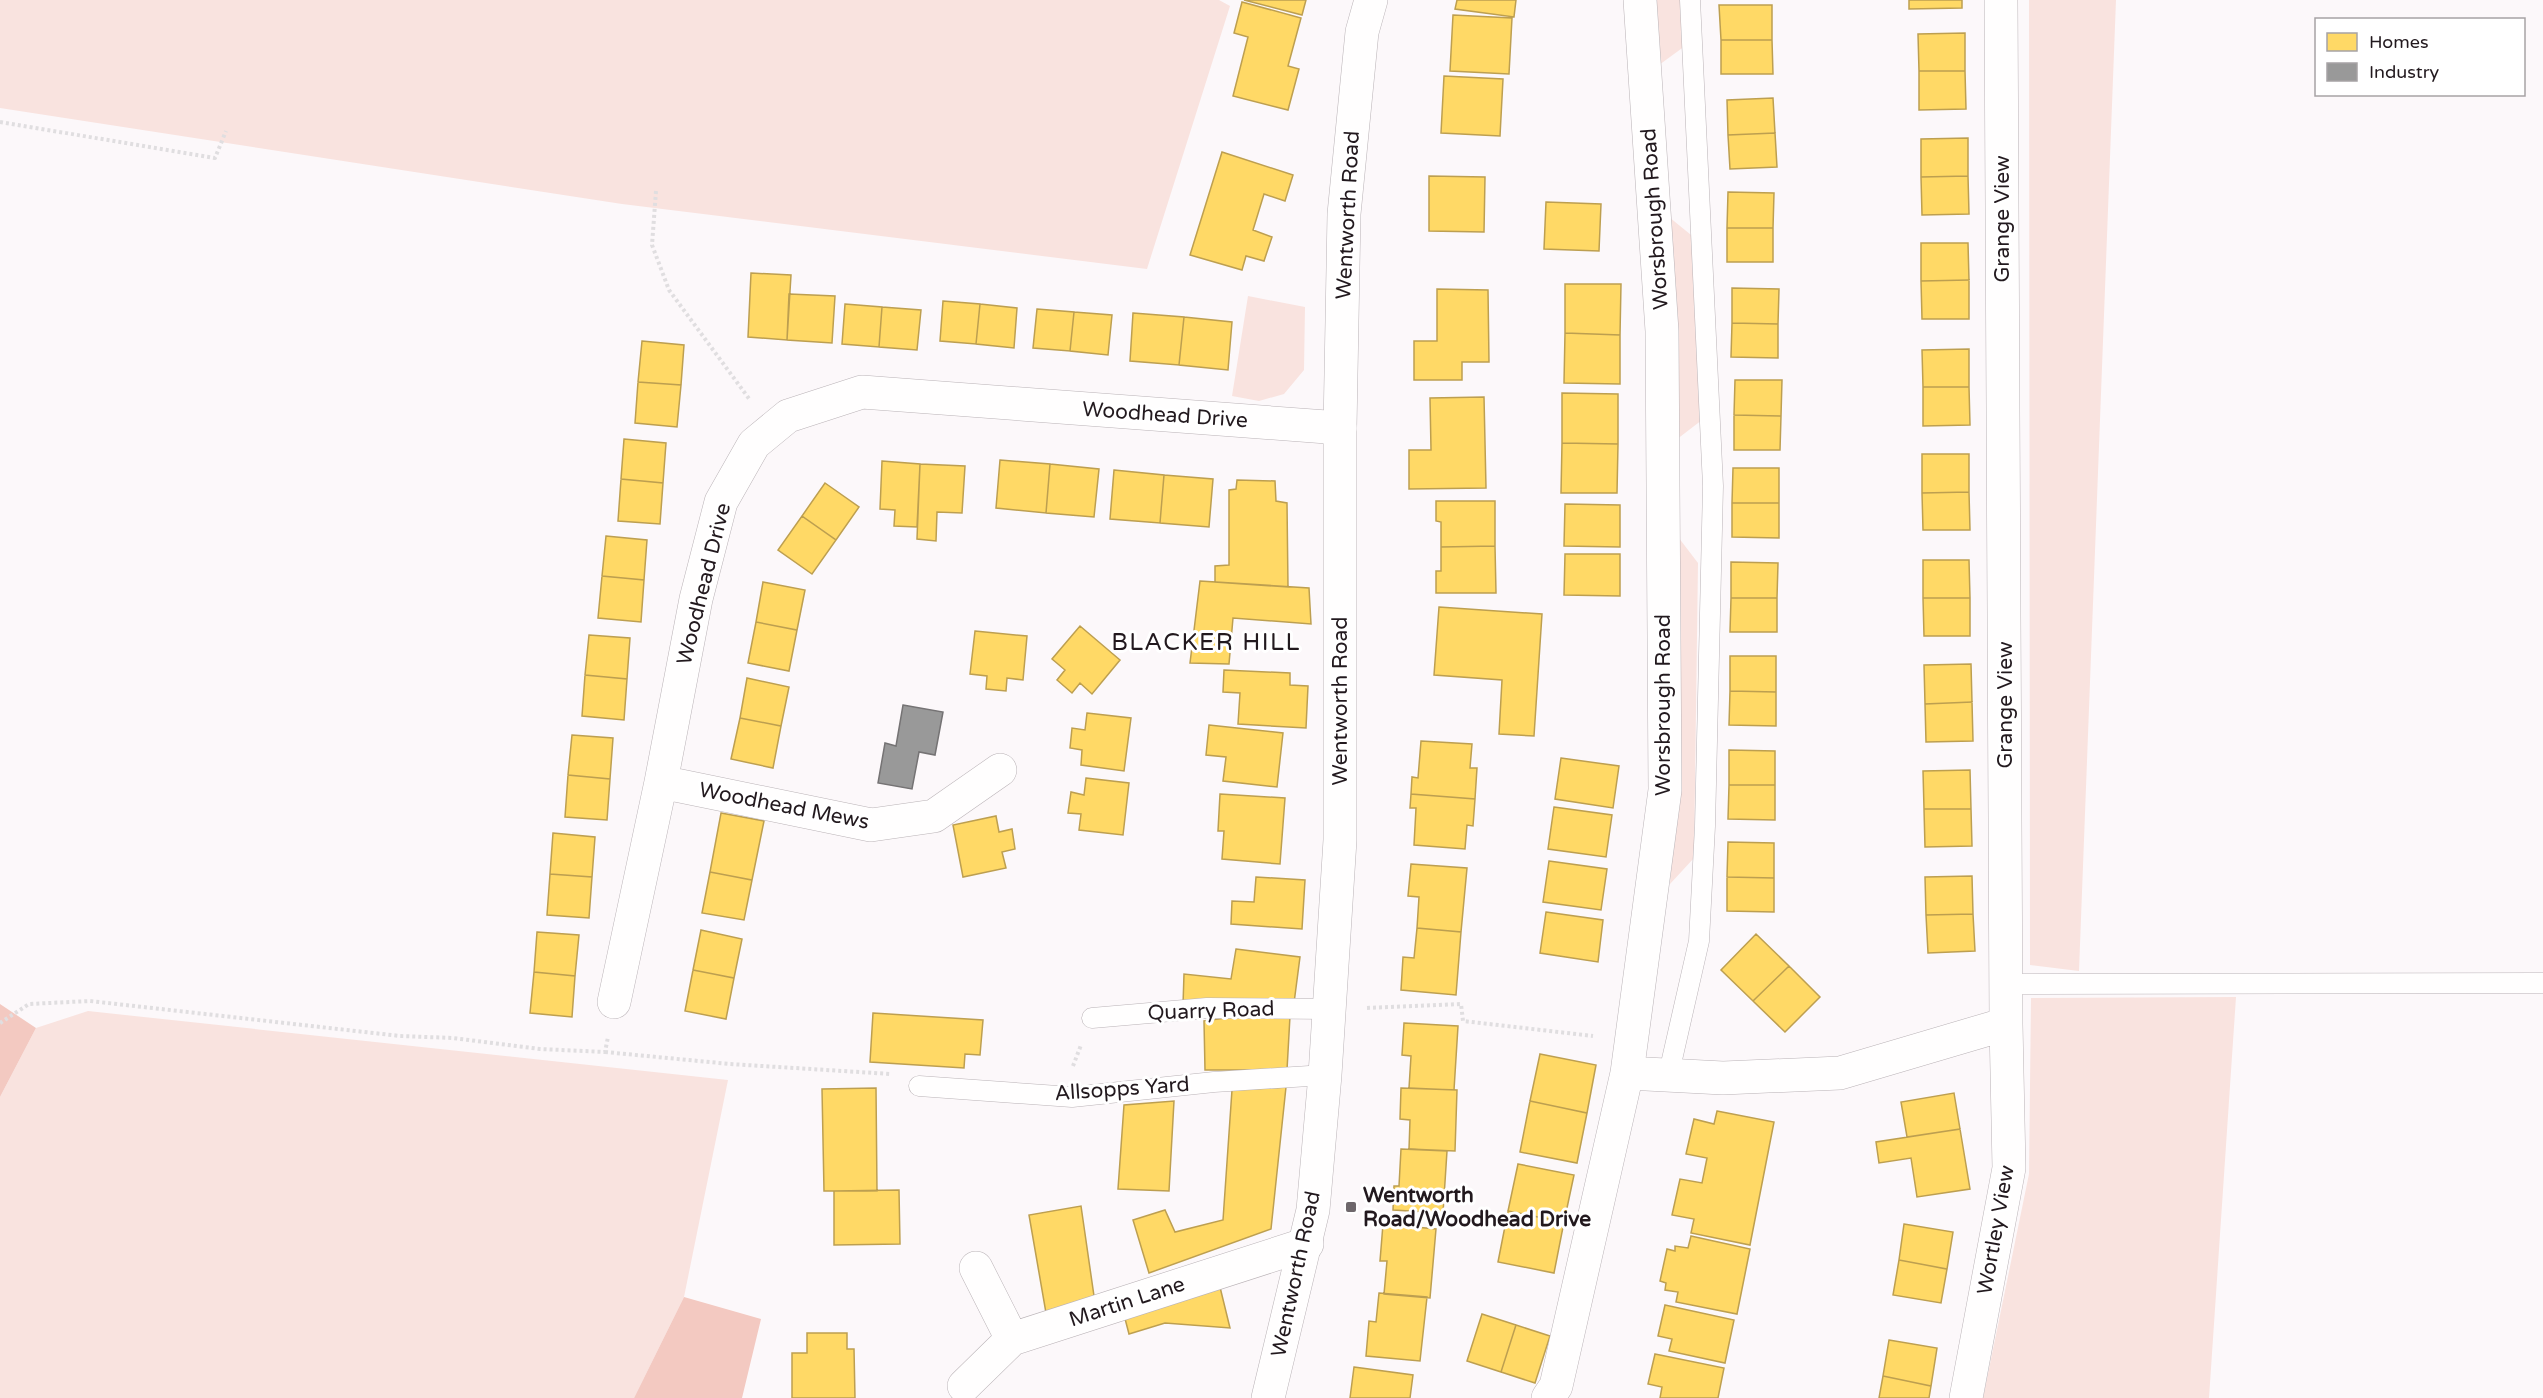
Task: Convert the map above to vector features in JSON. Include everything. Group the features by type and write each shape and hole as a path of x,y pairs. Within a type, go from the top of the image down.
{"street":[{"name":"Wentworth Road","path":"1268,1398 1307,1244 1313,1210 1330,1009 1340,840 1340,428 1344,214 1362,32 1371,0"},
{"name":"Worsbrough Road","path":"1548,1398 1556,1386 1627,1073 1665,790 1662,331 1640,0"},
{"name":"Grange View","path":"2001,0 2006,1024"},
{"name":"Woodhead Drive","path":"614,1002 661,782 696,599 721,502 754,444 788,416 862,392 1340,428"},
{"name":"Woodhead Mews","path":"661,782 871,825 934,816 1000,770"},
{"path":"1627,1073 1668,1077 1723,1078 1840,1072 2006,1024"},
{"name":"Wortley View","path":"1966,1398 2009,1168 2006,1024"},
{"name":"Martin Lane","path":"956,1392 1012,1339 1307,1244"},
{"path":"976,1268 1012,1339"}],"lane":[{"name":"Worsbrough Road","path":"1668,1077 1698,941 1705,826 1712,498 1690,0"},
{"path":"2006,984 2543,983"},
{"name":"Quarry Road","path":"1092,1018 1207,1008 1330,1009"},
{"name":"Allsopps Yard","path":"919,1086 1072,1097 1214,1082 1325,1075"}],"path":[{"path":"0,123 215,158 226,131"},
{"path":"656,191 652,245 669,290 772,430"},
{"path":"0,1023 29,1004 90,1001 400,1036 453,1038 540,1049 825,1069"},
{"path":"605,1052 614,1002"},
{"path":"1330,1009 1461,1004 1463,1021 1633,1041"}],"shaded area":[{"path":"0,0 1219,0 1230,6 1147,269 622,204 0,108"},
{"path":"1653,0 1683,0 1685,46 1659,65"},
{"path":"2029,0 2116,0 2079,971 2030,965"},
{"path":"1669,217 1696,239 1702,420 1672,443"},
{"path":"1248,296 1305,307 1304,370 1284,394 1259,401 1232,396"},
{"path":"1672,529 1698,563 1694,858 1670,884 1678,721"},
{"path":"2236,997 2209,1398 1983,1398 2029,1174 2031,998"},
{"path":"0,1004 36,1028 0,1097"},
{"path":"88,1011 728,1080 684,1297 634,1398 0,1398 0,1097 36,1028"},
{"path":"684,1297 761,1319 742,1398 634,1398"}],"building: Homes":[{"path":"1244,0 1306,0 1302,15"},
{"path":"1457,0 1516,0 1514,17 1455,9"},
{"path":"1909,0 1962,0 1962,8 1909,9"},
{"path":"1242,2 1301,18 1288,66 1299,69 1288,110 1233,96 1248,37 1234,33"},
{"path":"1719,5 1772,5 1772,40 1721,40"},
{"path":"1453,15 1512,18 1509,74 1450,71"},
{"path":"1965,33 1965,71 1919,71 1918,34"},
{"path":"1721,40 1772,40 1773,74 1721,74"},
{"path":"1919,71 1965,71 1966,109 1919,110"},
{"path":"1444,76 1503,79 1500,136 1441,133"},
{"path":"1773,98 1775,133 1728,135 1727,100"},
{"path":"1775,133 1777,167 1730,169 1728,135"},
{"path":"1968,138 1968,176 1921,177 1921,139"},
{"path":"1222,152 1293,175 1285,201 1264,194 1253,230 1272,237 1264,261 1246,256 1242,270 1190,255"},
{"path":"1429,176 1485,177 1484,232 1429,231"},
{"path":"1968,176 1969,214 1922,215 1921,177"},
{"path":"1728,192 1774,193 1773,228 1727,228"},
{"path":"1546,202 1601,204 1599,251 1544,249"},
{"path":"1727,228 1773,228 1773,262 1727,262"},
{"path":"1921,243 1968,243 1969,280 1921,281"},
{"path":"751,273 791,275 787,340 748,337"},
{"path":"1969,280 1969,319 1922,319 1921,281"},
{"path":"1565,284 1621,284 1620,335 1565,333"},
{"path":"1732,288 1779,289 1778,324 1732,323"},
{"path":"1437,289 1488,290 1489,362 1462,362 1462,380 1414,380 1414,341 1437,341"},
{"path":"789,294 835,296 832,343 787,340"},
{"path":"943,301 980,304 976,344 940,341"},
{"path":"845,304 882,307 879,347 842,344"},
{"path":"980,304 1017,308 1014,348 976,344"},
{"path":"882,307 921,310 917,350 879,347"},
{"path":"1037,309 1074,312 1070,351 1033,348"},
{"path":"1074,312 1112,315 1108,355 1070,351"},
{"path":"1133,313 1184,317 1179,365 1130,361"},
{"path":"1184,317 1232,322 1228,370 1179,365"},
{"path":"1732,323 1778,324 1778,358 1731,357"},
{"path":"1565,333 1620,335 1620,384 1564,383"},
{"path":"642,341 684,345 681,385 638,382"},
{"path":"1969,349 1969,387 1923,387 1922,350"},
{"path":"1735,380 1782,380 1781,416 1734,415"},
{"path":"638,382 681,385 677,427 635,423"},
{"path":"1923,387 1969,387 1970,425 1923,426"},
{"path":"1562,393 1618,394 1618,444 1562,443"},
{"path":"1484,397 1486,488 1409,489 1409,450 1431,450 1430,398"},
{"path":"1734,415 1781,416 1780,450 1734,450"},
{"path":"624,439 666,443 663,483 621,479"},
{"path":"1562,443 1618,444 1617,493 1561,493"},
{"path":"1922,454 1969,454 1969,492 1922,493"},
{"path":"1000,460 1050,464 1046,513 996,508"},
{"path":"882,461 920,464 917,527 894,526 895,510 880,509"},
{"path":"920,464 965,466 962,513 937,512 936,541 917,539"},
{"path":"1050,464 1099,469 1094,517 1046,513"},
{"path":"1733,468 1779,468 1779,503 1732,503"},
{"path":"1114,470 1164,475 1160,523 1110,519"},
{"path":"1164,475 1213,479 1209,527 1160,523"},
{"path":"621,479 663,483 660,524 618,521"},
{"path":"1237,480 1275,481 1276,501 1287,503 1288,587 1215,582 1215,566 1229,565 1229,490 1236,489"},
{"path":"825,483 859,507 836,540 802,516"},
{"path":"1969,492 1970,530 1923,530 1922,493"},
{"path":"1436,501 1495,501 1495,546 1441,547 1441,522 1436,521"},
{"path":"1732,503 1779,503 1779,538 1732,537"},
{"path":"1565,504 1620,505 1620,547 1564,546"},
{"path":"802,516 836,540 812,574 778,550"},
{"path":"606,536 647,540 644,580 602,576"},
{"path":"1495,546 1496,593 1436,593 1436,571 1441,571 1441,547"},
{"path":"1565,554 1620,554 1620,596 1564,595"},
{"path":"1923,560 1969,560 1970,598 1923,598"},
{"path":"1731,562 1778,563 1777,598 1731,598"},
{"path":"602,576 644,580 641,622 598,618"},
{"path":"1200,581 1309,588 1311,624 1233,618 1229,664 1190,663"},
{"path":"763,582 805,590 797,630 756,622"},
{"path":"1731,598 1777,598 1777,632 1730,632"},
{"path":"1923,598 1970,598 1970,636 1924,636"},
{"path":"1439,607 1542,614 1534,736 1499,734 1502,680 1434,675"},
{"path":"756,622 797,630 789,671 748,663"},
{"path":"1080,626 1120,660 1092,694 1080,683 1072,693 1057,680 1065,670 1052,659"},
{"path":"975,631 1027,636 1023,680 1007,678 1006,691 986,689 987,676 970,674"},
{"path":"589,635 630,638 627,679 585,675"},
{"path":"1730,656 1776,656 1776,692 1730,691"},
{"path":"1971,664 1972,702 1925,704 1924,665"},
{"path":"1224,670 1290,673 1290,685 1308,686 1306,728 1238,724 1240,693 1223,692"},
{"path":"585,675 627,679 624,720 582,716"},
{"path":"747,678 789,687 781,726 740,718"},
{"path":"1730,691 1776,692 1776,726 1729,725"},
{"path":"1972,702 1973,741 1926,742 1925,704"},
{"path":"1087,713 1131,718 1124,771 1081,765 1082,750 1070,748 1072,728 1085,730"},
{"path":"740,718 781,726 773,768 731,759"},
{"path":"1209,725 1283,733 1277,787 1223,781 1226,757 1206,755"},
{"path":"572,735 613,738 610,779 568,775"},
{"path":"1421,741 1472,744 1470,768 1477,768 1475,799 1411,794 1412,777 1418,778"},
{"path":"1729,750 1775,751 1775,785 1729,785"},
{"path":"1561,758 1619,766 1613,808 1555,799"},
{"path":"1970,770 1971,809 1924,809 1923,771"},
{"path":"568,775 610,779 607,820 565,817"},
{"path":"1086,778 1129,783 1123,835 1079,830 1081,814 1068,813 1071,792 1084,795"},
{"path":"1729,785 1775,785 1775,820 1728,819"},
{"path":"1220,794 1285,798 1280,864 1222,859 1224,831 1218,831"},
{"path":"1411,794 1475,799 1473,826 1467,825 1465,849 1414,845 1416,808 1410,808"},
{"path":"1554,807 1612,815 1606,857 1548,849"},
{"path":"1924,809 1971,809 1972,846 1925,847"},
{"path":"721,813 764,821 752,880 710,872"},
{"path":"996,816 999,832 1012,829 1015,849 1002,852 1006,868 963,877 953,825"},
{"path":"553,833 595,837 592,877 550,874"},
{"path":"1728,842 1774,843 1774,878 1727,877"},
{"path":"1549,861 1607,869 1601,910 1543,902"},
{"path":"1411,864 1467,868 1461,932 1417,928 1419,897 1408,896"},
{"path":"710,872 752,880 744,920 702,913"},
{"path":"550,874 592,877 589,918 547,915"},
{"path":"1972,876 1973,914 1926,915 1925,877"},
{"path":"1256,877 1305,880 1302,929 1231,924 1232,901 1254,902"},
{"path":"1727,877 1774,878 1774,912 1727,911"},
{"path":"1546,912 1603,920 1598,962 1540,953"},
{"path":"1973,914 1975,951 1928,953 1926,915"},
{"path":"1417,928 1461,932 1456,995 1401,990 1403,957 1414,958"},
{"path":"701,930 742,939 734,978 693,970"},
{"path":"537,932 579,935 575,976 534,972"},
{"path":"1756,934 1789,966 1753,1001 1721,970"},
{"path":"1236,949 1300,957 1294,1003 1183,1005 1184,974 1231,979"},
{"path":"1789,966 1820,997 1785,1032 1753,1001"},
{"path":"693,970 734,978 726,1019 685,1011"},
{"path":"534,972 575,976 572,1017 530,1013"},
{"path":"873,1013 983,1020 980,1055 965,1054 964,1068 870,1062"},
{"path":"1290,1016 1287,1070 1205,1070 1204,1021"},
{"path":"1404,1023 1458,1026 1454,1090 1409,1088 1411,1056 1402,1055"},
{"path":"1540,1054 1596,1065 1587,1113 1530,1101"},
{"path":"1286,1087 1271,1229 1149,1273 1133,1220 1165,1210 1175,1232 1223,1220 1232,1090"},
{"path":"876,1088 877,1191 824,1191 822,1089"},
{"path":"1401,1088 1457,1090 1455,1151 1409,1149 1410,1120 1400,1119"},
{"path":"1954,1093 1960,1129 1907,1137 1901,1102"},
{"path":"1174,1101 1169,1191 1118,1189 1124,1105"},
{"path":"1530,1101 1587,1113 1577,1163 1520,1152"},
{"path":"1717,1111 1774,1122 1750,1245 1691,1233 1694,1219 1672,1215 1680,1179 1702,1183 1707,1158 1686,1154 1694,1119 1714,1124"},
{"path":"1960,1129 1970,1189 1917,1197 1911,1158 1879,1163 1876,1142"},
{"path":"1401,1149 1447,1151 1443,1213 1393,1210 1394,1186 1399,1186"},
{"path":"1518,1164 1574,1175 1564,1222 1508,1211"},
{"path":"899,1190 900,1244 834,1245 834,1191"},
{"path":"1081,1206 1094,1296 1046,1313 1029,1215"},
{"path":"1508,1211 1564,1222 1554,1273 1498,1262"},
{"path":"1383,1224 1436,1229 1430,1298 1384,1294 1387,1261 1380,1261"},
{"path":"1904,1224 1953,1232 1947,1269 1899,1260"},
{"path":"1691,1236 1750,1249 1737,1314 1676,1302 1678,1292 1665,1290 1666,1283 1660,1281 1667,1249 1675,1251 1675,1246 1688,1248"},
{"path":"1899,1260 1947,1269 1941,1303 1893,1295"},
{"path":"1219,1283 1230,1328 1165,1323 1129,1334 1123,1311"},
{"path":"1379,1293 1427,1297 1420,1361 1366,1356 1369,1321 1376,1322"},
{"path":"1665,1305 1734,1320 1725,1363 1669,1351 1672,1339 1658,1336"},
{"path":"1482,1314 1516,1325 1501,1372 1467,1361"},
{"path":"1516,1325 1550,1336 1535,1383 1501,1372"},
{"path":"807,1333 847,1333 847,1349 854,1349 855,1398 792,1398 792,1353 807,1353"},
{"path":"1889,1340 1937,1348 1931,1386 1883,1376"},
{"path":"1655,1354 1724,1368 1718,1398 1660,1398 1662,1387 1648,1384"},
{"path":"1354,1367 1413,1375 1410,1398 1350,1398"},
{"path":"1883,1376 1931,1386 1929,1398 1879,1398"}],"building: Industry":[{"path":"903,705 943,712 935,755 919,752 912,789 878,783 885,743 896,746"}],"place":[{"name":"Wentworth Road/Woodhead Drive","path":"1351,1207"}],"district":[{"name":"BLACKER HILL","path":"1206,642"}]}
